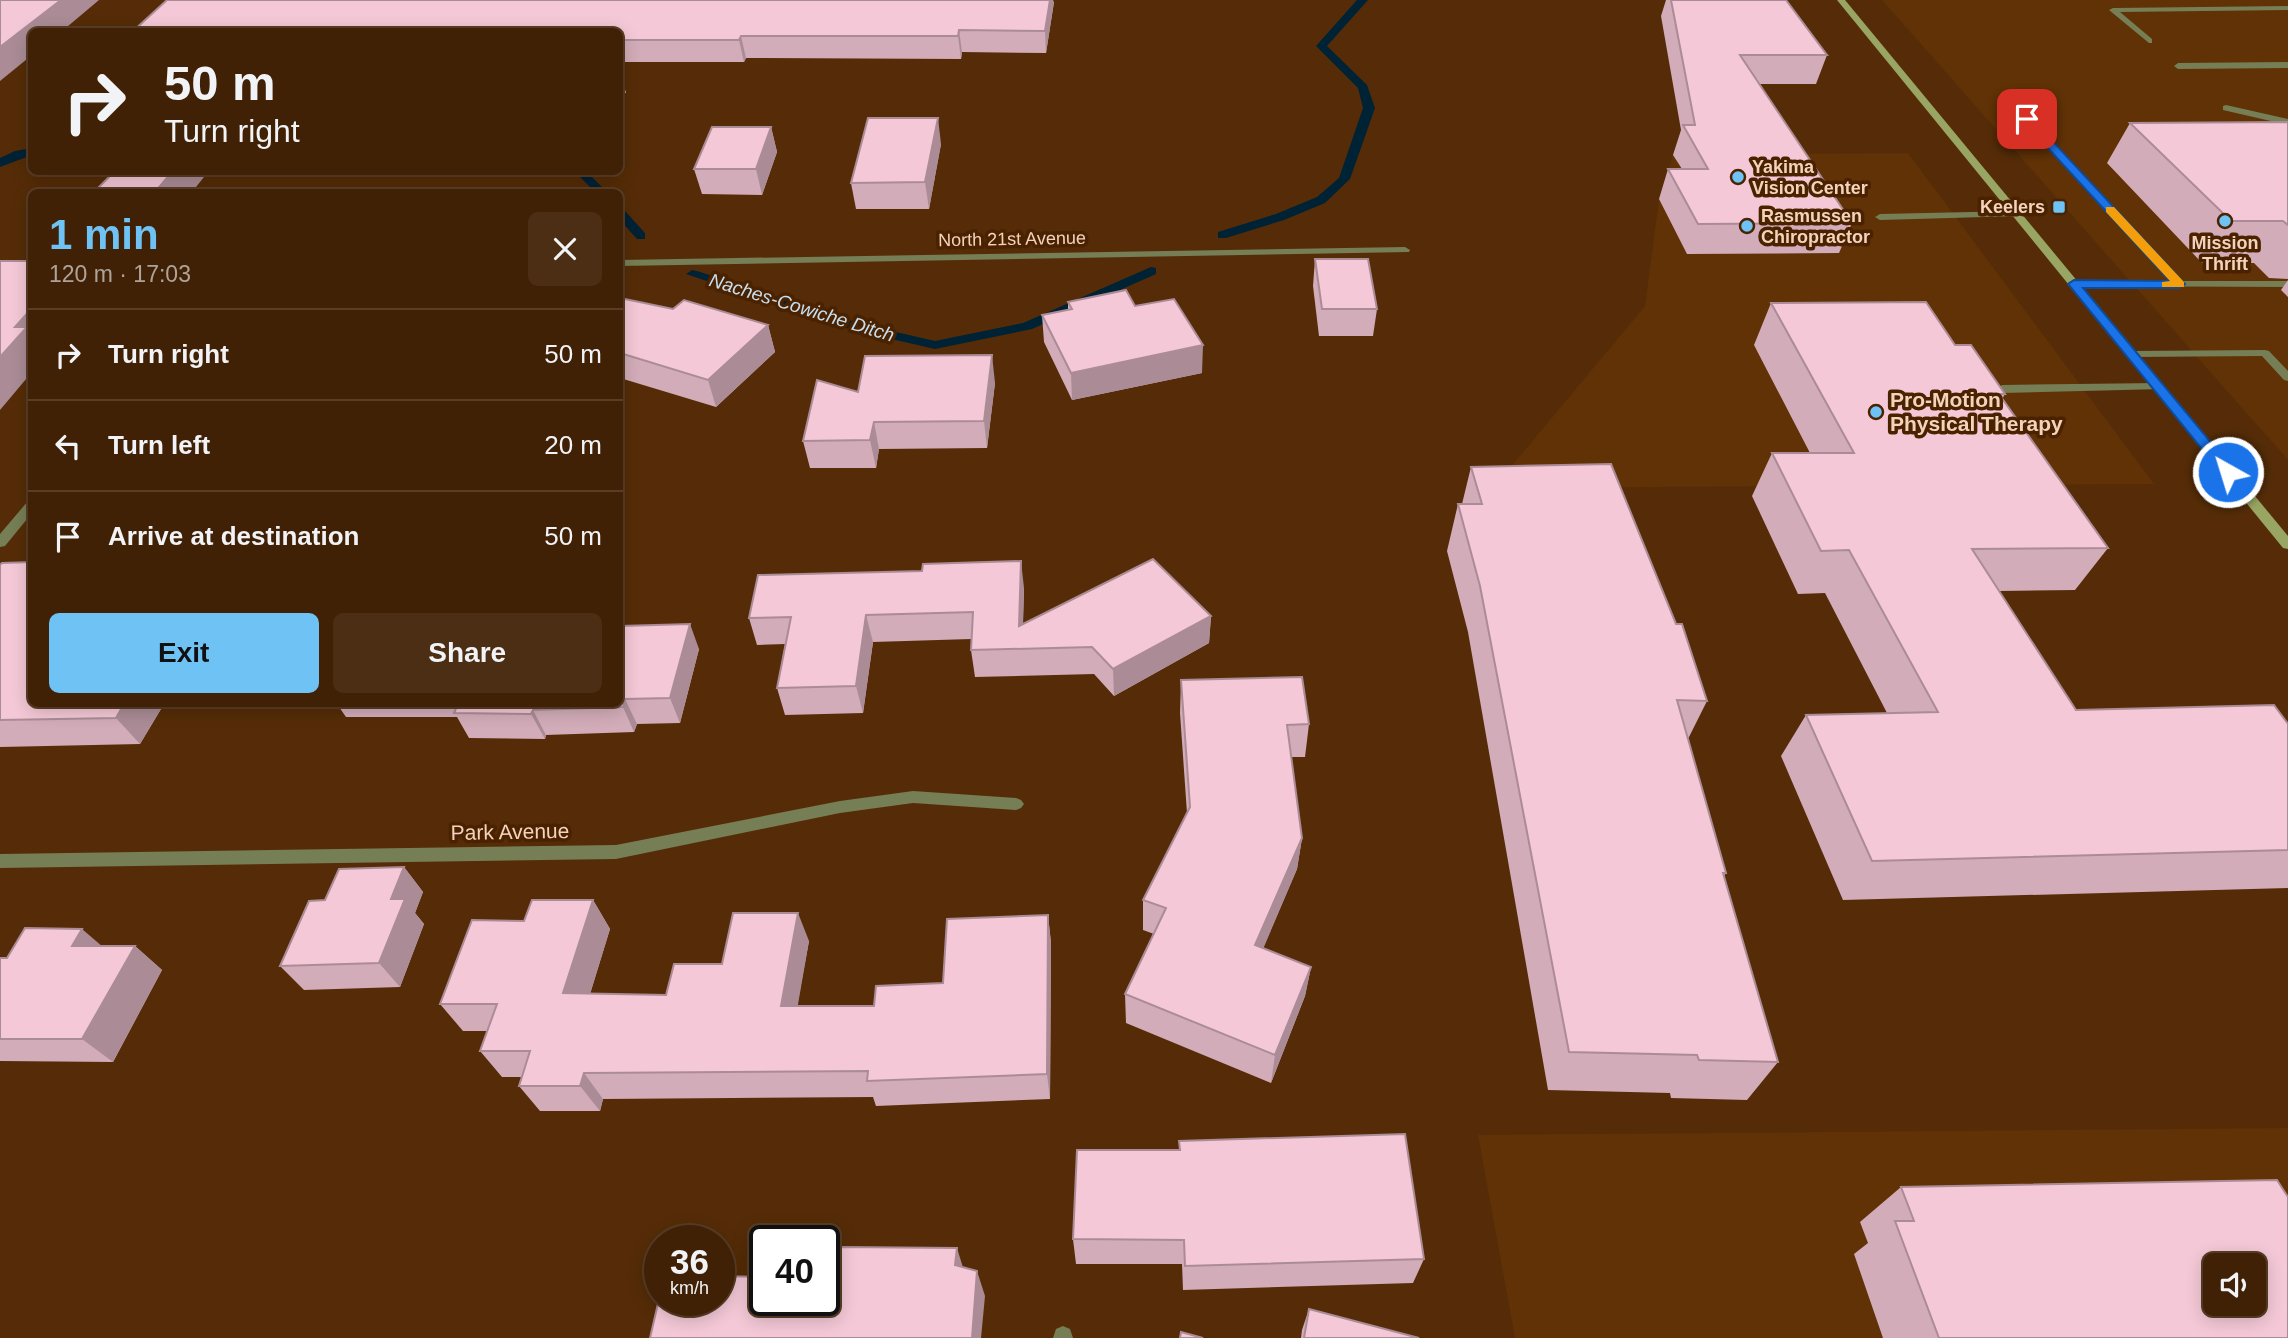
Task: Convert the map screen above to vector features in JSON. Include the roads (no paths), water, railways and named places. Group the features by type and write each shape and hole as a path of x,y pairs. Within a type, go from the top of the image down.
{"street":[{"path":"1841,0 2285,538"},
{"path":"2149,41 2113,10 2288,8"},
{"path":"2178,66 2288,65"},
{"path":"2226,108 2288,122"},
{"path":"2027,119 2179,284"},
{"path":"1880,217 2017,214"},
{"name":"North 21st Avenue","path":"623,262 1405,250"},
{"path":"2074,284 2288,284"},
{"path":"2131,354 2265,353 2288,377"},
{"path":"2002,389 2159,387"},
{"path":"0,543 28,509"},
{"name":"Park Avenue","path":"0,862 617,852 840,807 913,797 1016,804"}],"waterway":[{"name":"Naches-Cowiche Ditch","path":"1222,235 1280,217 1321,200 1344,179 1369,108 1363,87 1321,46 1363,0"},
{"name":"Naches-Cowiche Ditch","path":"0,163 19,153 28,152"},
{"name":"Naches-Cowiche Ditch","path":"584,175 598,189"},
{"name":"Naches-Cowiche Ditch","path":"623,216 641,236"},
{"name":"Naches-Cowiche Ditch","path":"692,274 857,327 935,345 1027,326 1151,271"}],"place":[{"name":"Yakima Vision Center","path":"1738,177"},
{"name":"Keelers","path":"2059,207"},
{"name":"Mission Thrift","path":"2225,221"},
{"name":"Rasmussen Chiropractor","path":"1747,226"},
{"name":"Pro-Motion Physical Therapy","path":"1876,412"}]}
